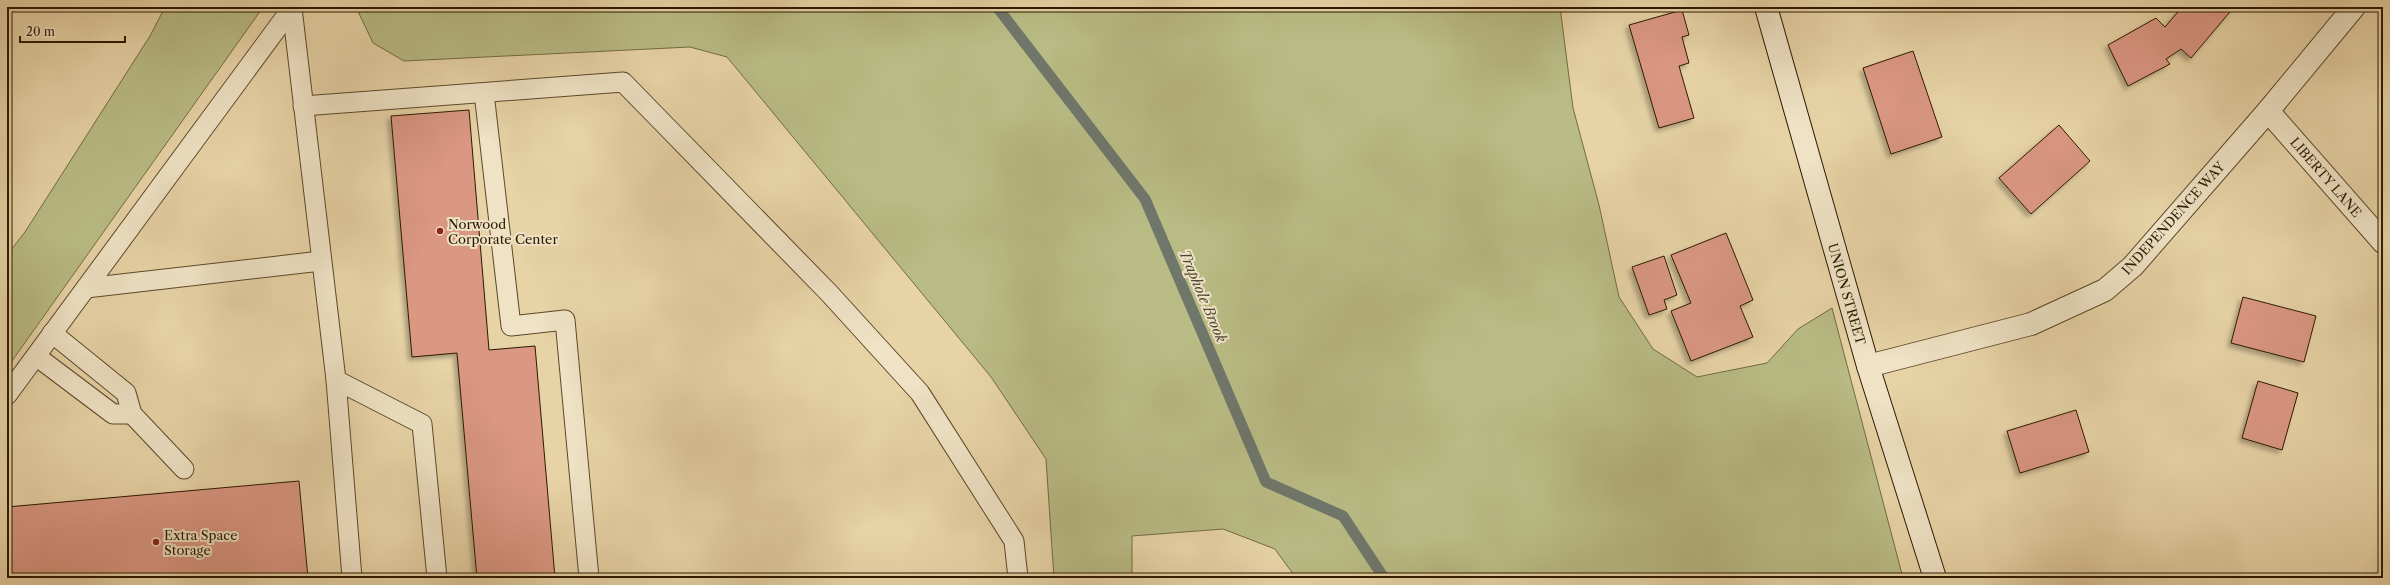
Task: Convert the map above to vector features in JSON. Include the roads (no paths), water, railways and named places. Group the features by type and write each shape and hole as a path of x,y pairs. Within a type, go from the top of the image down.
{"street":[{"name":"UNION STREET","path":"1766,7 1868,366 1935,578"},
{"name":"INDEPENDENCE WAY","path":"1868,366 2030,324 2105,290 2133,266 2268,111 2354,7"},
{"name":"LIBERTY LANE","path":"2268,111 2383,242"}],"lane":[{"path":"7,395 292,8 336,380 352,578"},
{"path":"303,106 623,82 828,293 920,393 1014,541 1018,578"},
{"path":"484,93 511,326 566,320 589,578"},
{"path":"86,288 321,262"},
{"path":"52,333 126,393 132,414 184,469"},
{"path":"36,356 112,414 132,414"},
{"path":"336,380 422,424 437,578"}],"waterway":[{"name":"Traphole Brook","path":"997,7 1145,199 1266,482 1343,516 1384,578"}],"place":[{"name":"Norwood Corporate Center","path":"440,231"},
{"name":"Extra Space Storage","path":"156,542"}]}
